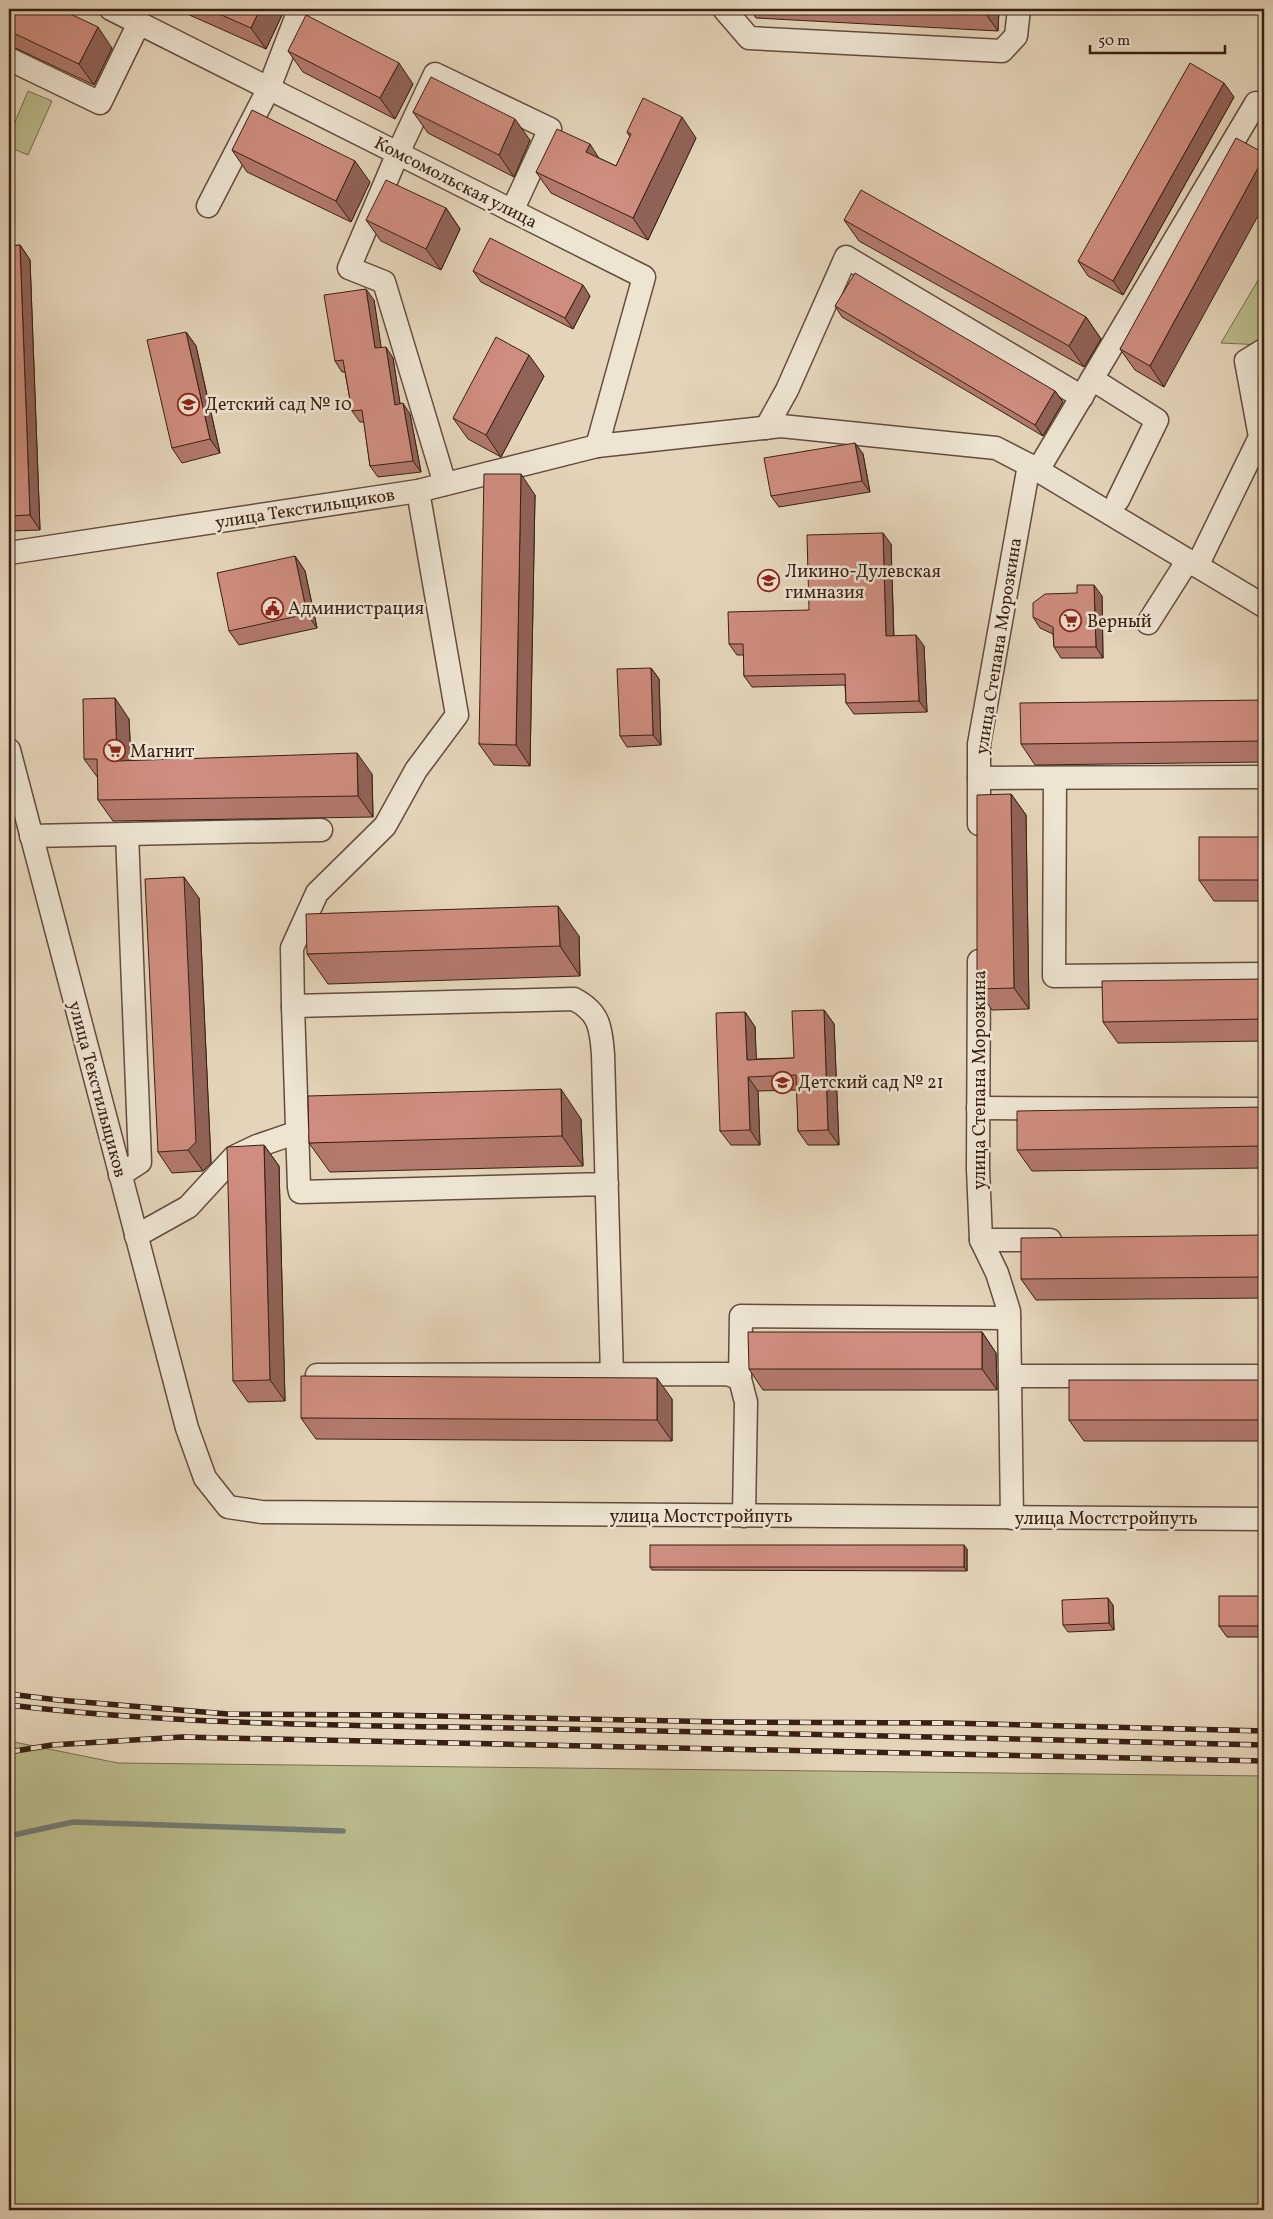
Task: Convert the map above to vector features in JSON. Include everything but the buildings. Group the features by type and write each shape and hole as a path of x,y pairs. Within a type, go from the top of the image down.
{"street":[{"name":"Комсомольская улица","path":"111,9 644,277 597,446"},
{"path":"208,206 268,88 296,18 296,9"},
{"path":"724,9 749,38 1002,51 1016,36 1019,9"},
{"path":"9,59 100,103 139,23"},
{"path":"445,484 384,282 349,268 398,153 435,74 550,129 512,211"},
{"path":"1264,108 1256,103 1087,388 1034,467 1264,606"},
{"path":"766,428 787,390 846,257 1087,388 1157,420 1118,500"},
{"path":"1148,623 1192,563 1260,437 1246,361 1264,350"},
{"name":"улица Текстильщиков","path":"9,553 418,491 597,446 781,426 996,448 1034,467"},
{"name":"улица Степана Морозкина","path":"979,846 979,744 1034,467"},
{"path":"418,491 457,715 416,770 385,826 317,893 292,948 298,1187 300,1192 306,1194 607,1184"},
{"name":"улица Текстильщиков","path":"9,750 187,1428"},
{"path":"979,778 1264,777"},
{"path":"1055,778 1054,976 1264,974"},
{"path":"31,836 321,830"},
{"path":"120,1175 140,1162 127,834"},
{"name":"улица Степана Морозкина","path":"979,943 978,1168 982,1240 997,1273 1009,1311 1012,1518"},
{"path":"293,1006 574,999 587,1006 596,1018 602,1032 612,1375"},
{"path":"978,1108 1264,1108"},
{"path":"136,1236 188,1207 234,1157 258,1146 298,1132"},
{"path":"982,1240 1069,1240"},
{"path":"744,1516 746,1402 740,1378 741,1316 1009,1318"},
{"path":"317,1375 728,1374 740,1378"},
{"path":"1010,1376 1264,1376"},
{"name":"улица Мостстройпуть","path":"187,1428 204,1478 228,1507 262,1512 1264,1519"}],"green space":[{"path":"28,91 52,101 28,155 9,147 9,136"},
{"path":"1264,270 1264,345 1221,343"},
{"path":"9,1741 118,1763 1264,1776 1264,2210 9,2210"}],"waterway":[{"path":"9,1836 73,1822 343,1831"}],"railway":[{"path":"9,1694 58,1700 228,1714 389,1715 726,1722 948,1723 1264,1731"},
{"path":"9,1705 147,1717 286,1724 739,1732 1264,1745"},
{"path":"9,1752 52,1745 182,1737 1264,1761"}],"place":[{"name":"Детский сад № 10","path":"189,404"},
{"name":"Ликино-Дулевская гимназия","path":"769,581"},
{"name":"Администрация","path":"272,608"},
{"name":"Верный","path":"1071,621"},
{"name":"Магнит","path":"114,751"},
{"name":"Детский сад № 21","path":"782,1082"}]}
